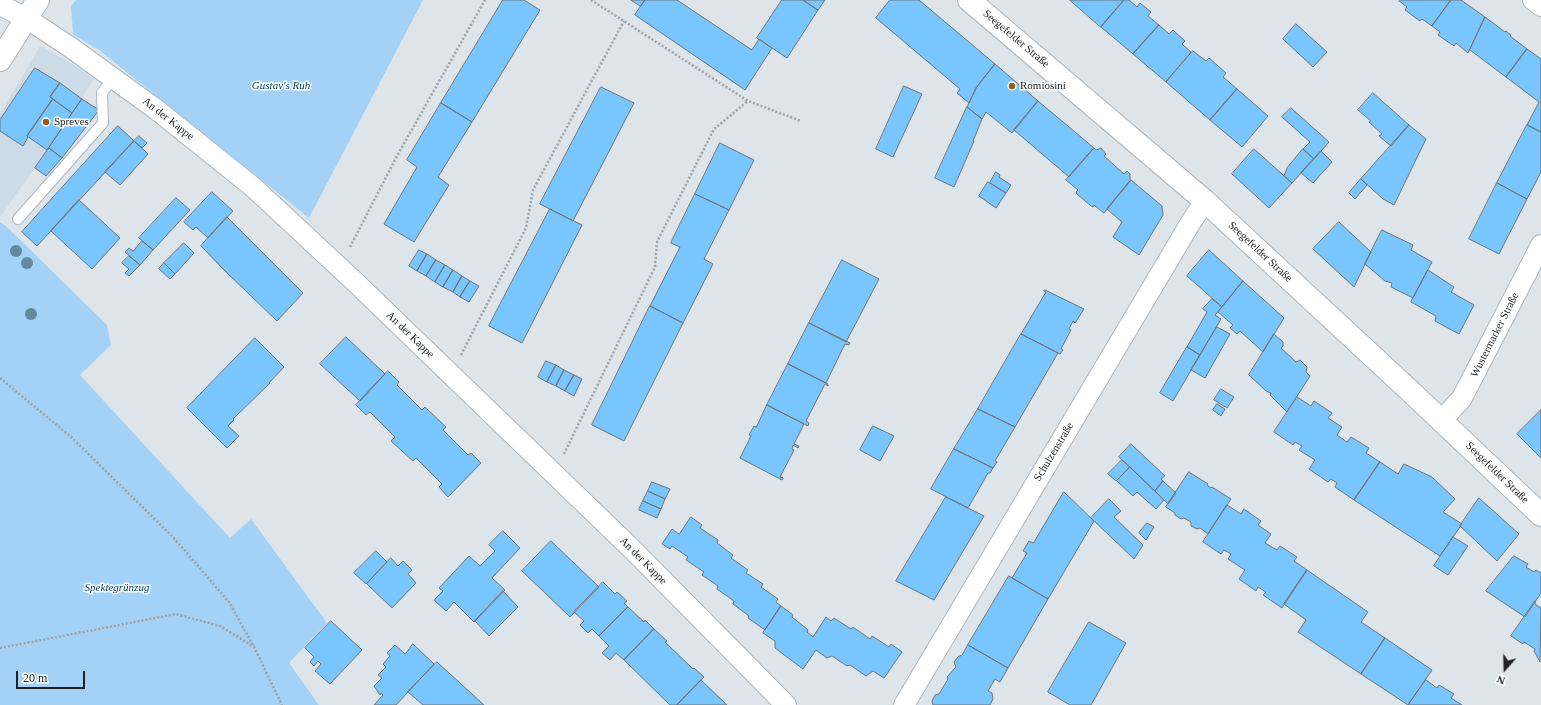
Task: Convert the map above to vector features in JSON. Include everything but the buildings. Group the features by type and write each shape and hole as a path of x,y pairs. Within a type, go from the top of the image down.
{"street":[{"path":"0,60 38,0"},
{"name":"Seegefelder Straße","path":"969,0 1205,201 1442,420 1541,515"},
{"path":"1533,0 1541,6"},
{"name":"An der Kappe","path":"0,5 26,18 57,38 113,78 157,110 253,187 339,267 634,551 786,705"},
{"name":"Schulzenstraße","path":"904,705 1191,222 1205,201"},
{"name":"Wustermarker Straße","path":"1442,420 1462,398 1541,245"}],"lane":[{"path":"18,220 103,123 102,93 113,78"}],"path":[{"path":"339,267 397,156 485,0"},
{"path":"591,0 748,101 801,121"},
{"path":"451,375 526,228 533,190 624,21"},
{"path":"554,474 655,267 657,242 714,129 748,101"},
{"path":"0,378 71,437 173,536 229,602 254,647 282,705"},
{"path":"0,648 176,614 220,626 254,647"}],"shaded area":[{"path":"40,46 76,66 94,79 49,148 0,217 0,114"}],"green space":[{"name":"Gustav's Ruh","path":"76,0 423,0 309,218 99,50 73,34 71,6"},
{"name":"Spektegrünzug","path":"0,222 7,227 107,325 111,345 80,375 230,538 251,519 327,623 289,663 319,705 0,705"}],"place":[{"name":"Romiosini","path":"1012,86"},
{"name":"Spreves","path":"46,122"}]}
